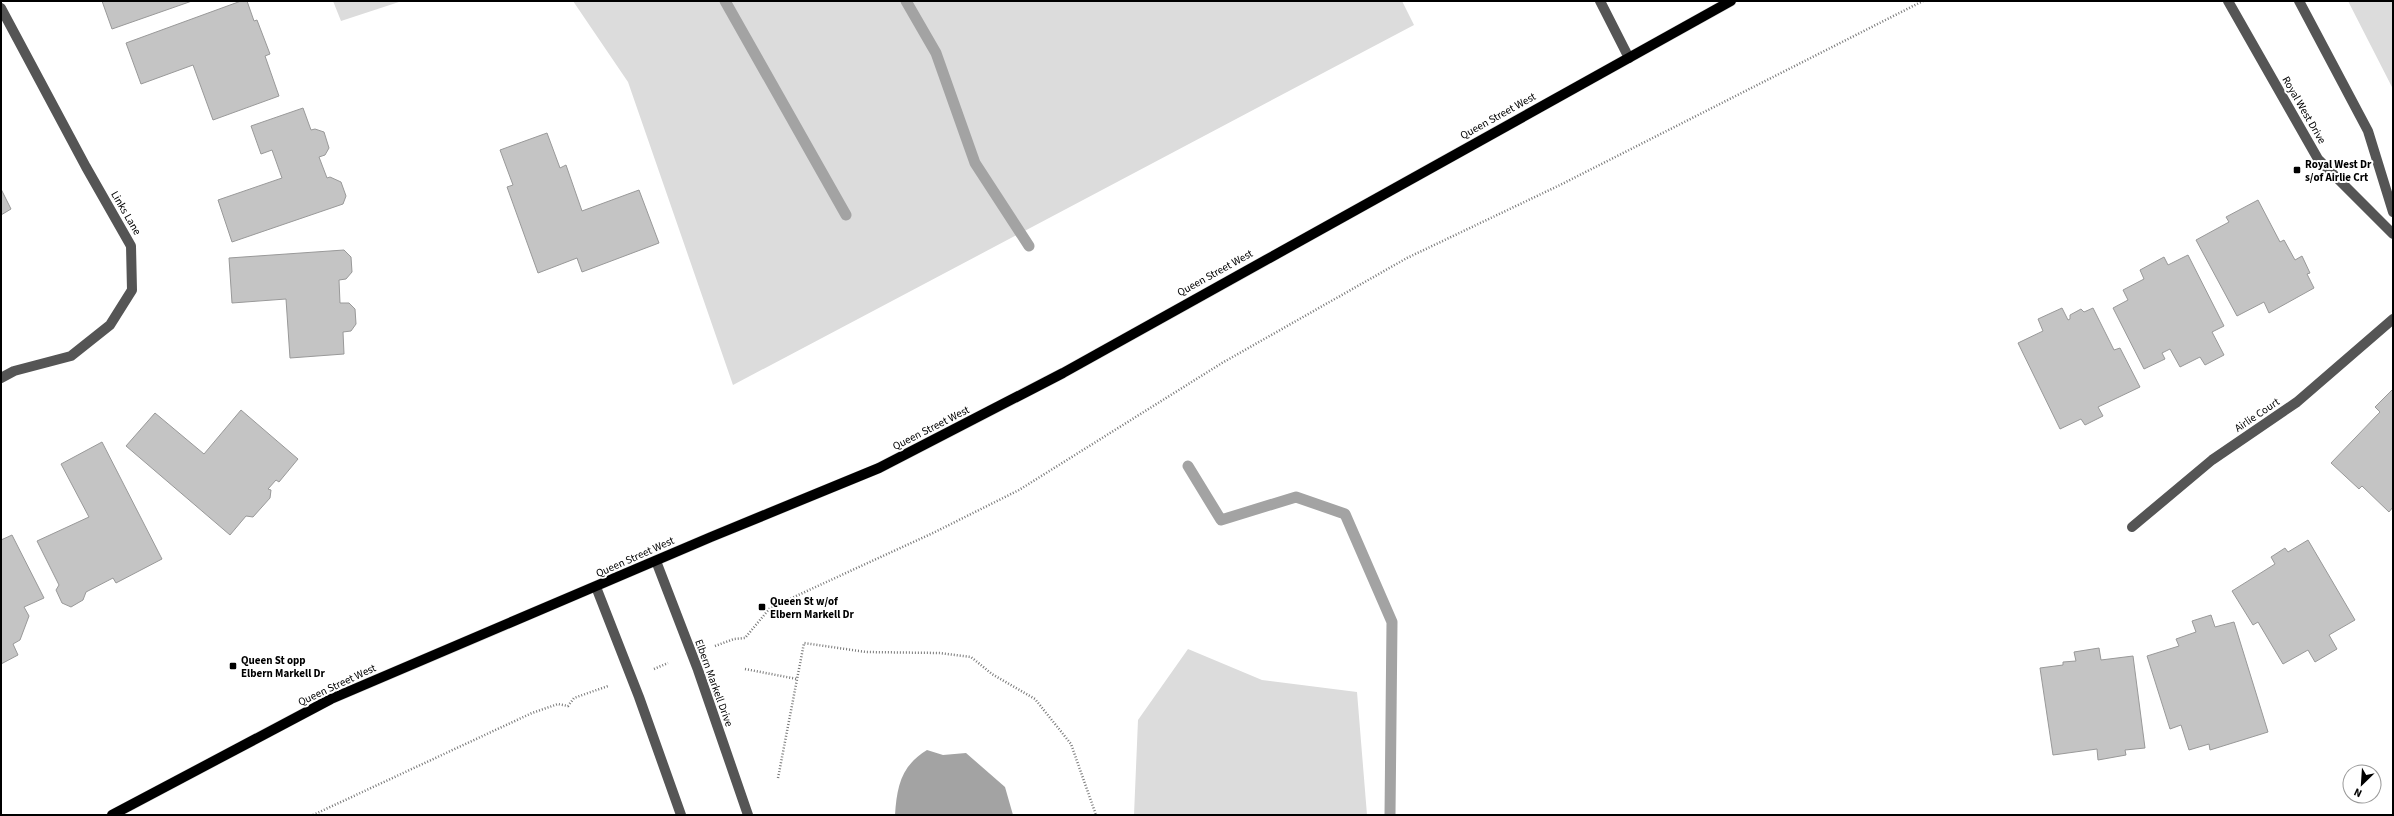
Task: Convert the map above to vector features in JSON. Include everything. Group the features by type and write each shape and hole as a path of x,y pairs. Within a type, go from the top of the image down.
{"main road":[{"name":"Queen Street West","path":"112,815 331,698 879,468 1063,373 1179,307 1731,1"}],"street":[{"path":"1600,1 1629,58"},
{"name":"Royal West Drive","path":"2228,1 2318,158 2393,234"},
{"path":"2299,1 2368,131 2393,212"},
{"name":"Links Lane","path":"1,8 86,167 131,246 132,290 110,325 71,356 14,371 1,378"},
{"name":"Airlie Court","path":"2132,527 2212,460 2297,402 2393,319"},
{"name":"Elbern Markell Drive","path":"656,561 698,670 748,815"},
{"path":"596,587 640,697 681,815"}],"path":[{"path":"734,639 745,638 770,608 936,532 994,503 1099,441 1222,364 1407,258 1560,185 1923,1"},
{"path":"778,778 804,643 866,652 939,653 971,657 992,674 1035,699 1071,744 1096,815"},
{"path":"745,670 797,679"},
{"path":"313,815 546,707 558,704 568,706 574,698"}],"shaded area":[{"path":"333,1 402,1 341,21"},
{"path":"573,1 1402,1 1414,25 733,385 628,82"},
{"path":"2348,1 2393,1 2393,89"},
{"path":"1188,649 1262,680 1357,692 1367,815 1134,815 1138,720"},
{"path":"927,750 943,755 966,753 1005,787 1013,815 895,815 897,795 902,778 911,763"}],"building":[{"path":"102,1 192,1 112,29"},
{"path":"241,1 247,1 254,21 257,20 270,54 265,56 279,96 213,120 193,65 141,84 126,43"},
{"path":"303,108 311,130 315,129 324,132 329,148 325,155 319,157 327,178 330,177 341,182 346,196 343,204 232,242 218,200 282,178 272,150 261,154 251,126"},
{"path":"547,133 560,168 566,165 582,211 639,190 659,243 582,272 577,258 538,273 507,187 513,185 500,150"},
{"path":"1,189 11,209 1,215"},
{"path":"2258,200 2280,242 2284,240 2295,260 2302,256 2310,273 2307,274 2314,288 2269,313 2264,302 2237,316 2196,240 2229,222 2226,217"},
{"path":"344,250 351,257 352,272 346,279 339,280 340,303 349,303 355,309 356,324 351,331 343,332 344,354 290,358 286,299 232,303 229,258"},
{"path":"2188,255 2224,326 2212,332 2224,355 2205,365 2200,357 2180,367 2170,349 2162,353 2165,359 2144,369 2113,308 2128,300 2123,290 2144,279 2140,270 2164,257 2168,265"},
{"path":"2062,308 2068,320 2070,319 2070,315 2081,309 2084,312 2093,308 2114,350 2120,348 2140,387 2098,407 2103,416 2085,425 2081,419 2060,429 2018,343 2043,331 2038,319"},
{"path":"2393,389 2393,507 2389,512 2362,486 2359,489 2331,463 2380,412 2375,407"},
{"path":"241,410 298,459 279,482 276,480 268,489 271,490 270,498 253,517 246,516 230,535 126,446 155,413 204,454"},
{"path":"102,442 162,559 116,583 113,578 86,592 83,600 71,607 62,603 56,590 59,585 37,541 89,517 61,464"},
{"path":"12,535 44,598 24,607 29,616 20,640 13,644 18,655 1,664 1,540"},
{"path":"2308,540 2355,620 2329,635 2337,649 2315,662 2308,650 2283,664 2258,622 2253,625 2232,591 2275,564 2271,557 2285,548 2288,552"},
{"path":"2211,615 2215,627 2234,622 2268,732 2210,750 2209,744 2189,750 2181,725 2170,729 2147,656 2179,646 2176,639 2196,632 2192,621"},
{"path":"2099,648 2101,660 2133,656 2145,748 2125,750 2126,755 2098,760 2097,749 2053,755 2040,668 2063,665 2063,662 2076,661 2074,652"}],"waterway":[{"path":"725,1 846,215"},
{"path":"906,1 936,53 975,163 1029,246"},
{"path":"1188,466 1221,520 1296,497 1345,514 1392,622 1390,815"}],"place":[{"name":"Royal West Dr s/of Airlie Crt","path":"2297,170"},
{"name":"Queen St w/of Elbern Markell Dr","path":"762,607"},
{"name":"Queen St opp Elbern Markell Dr","path":"233,666"}]}
